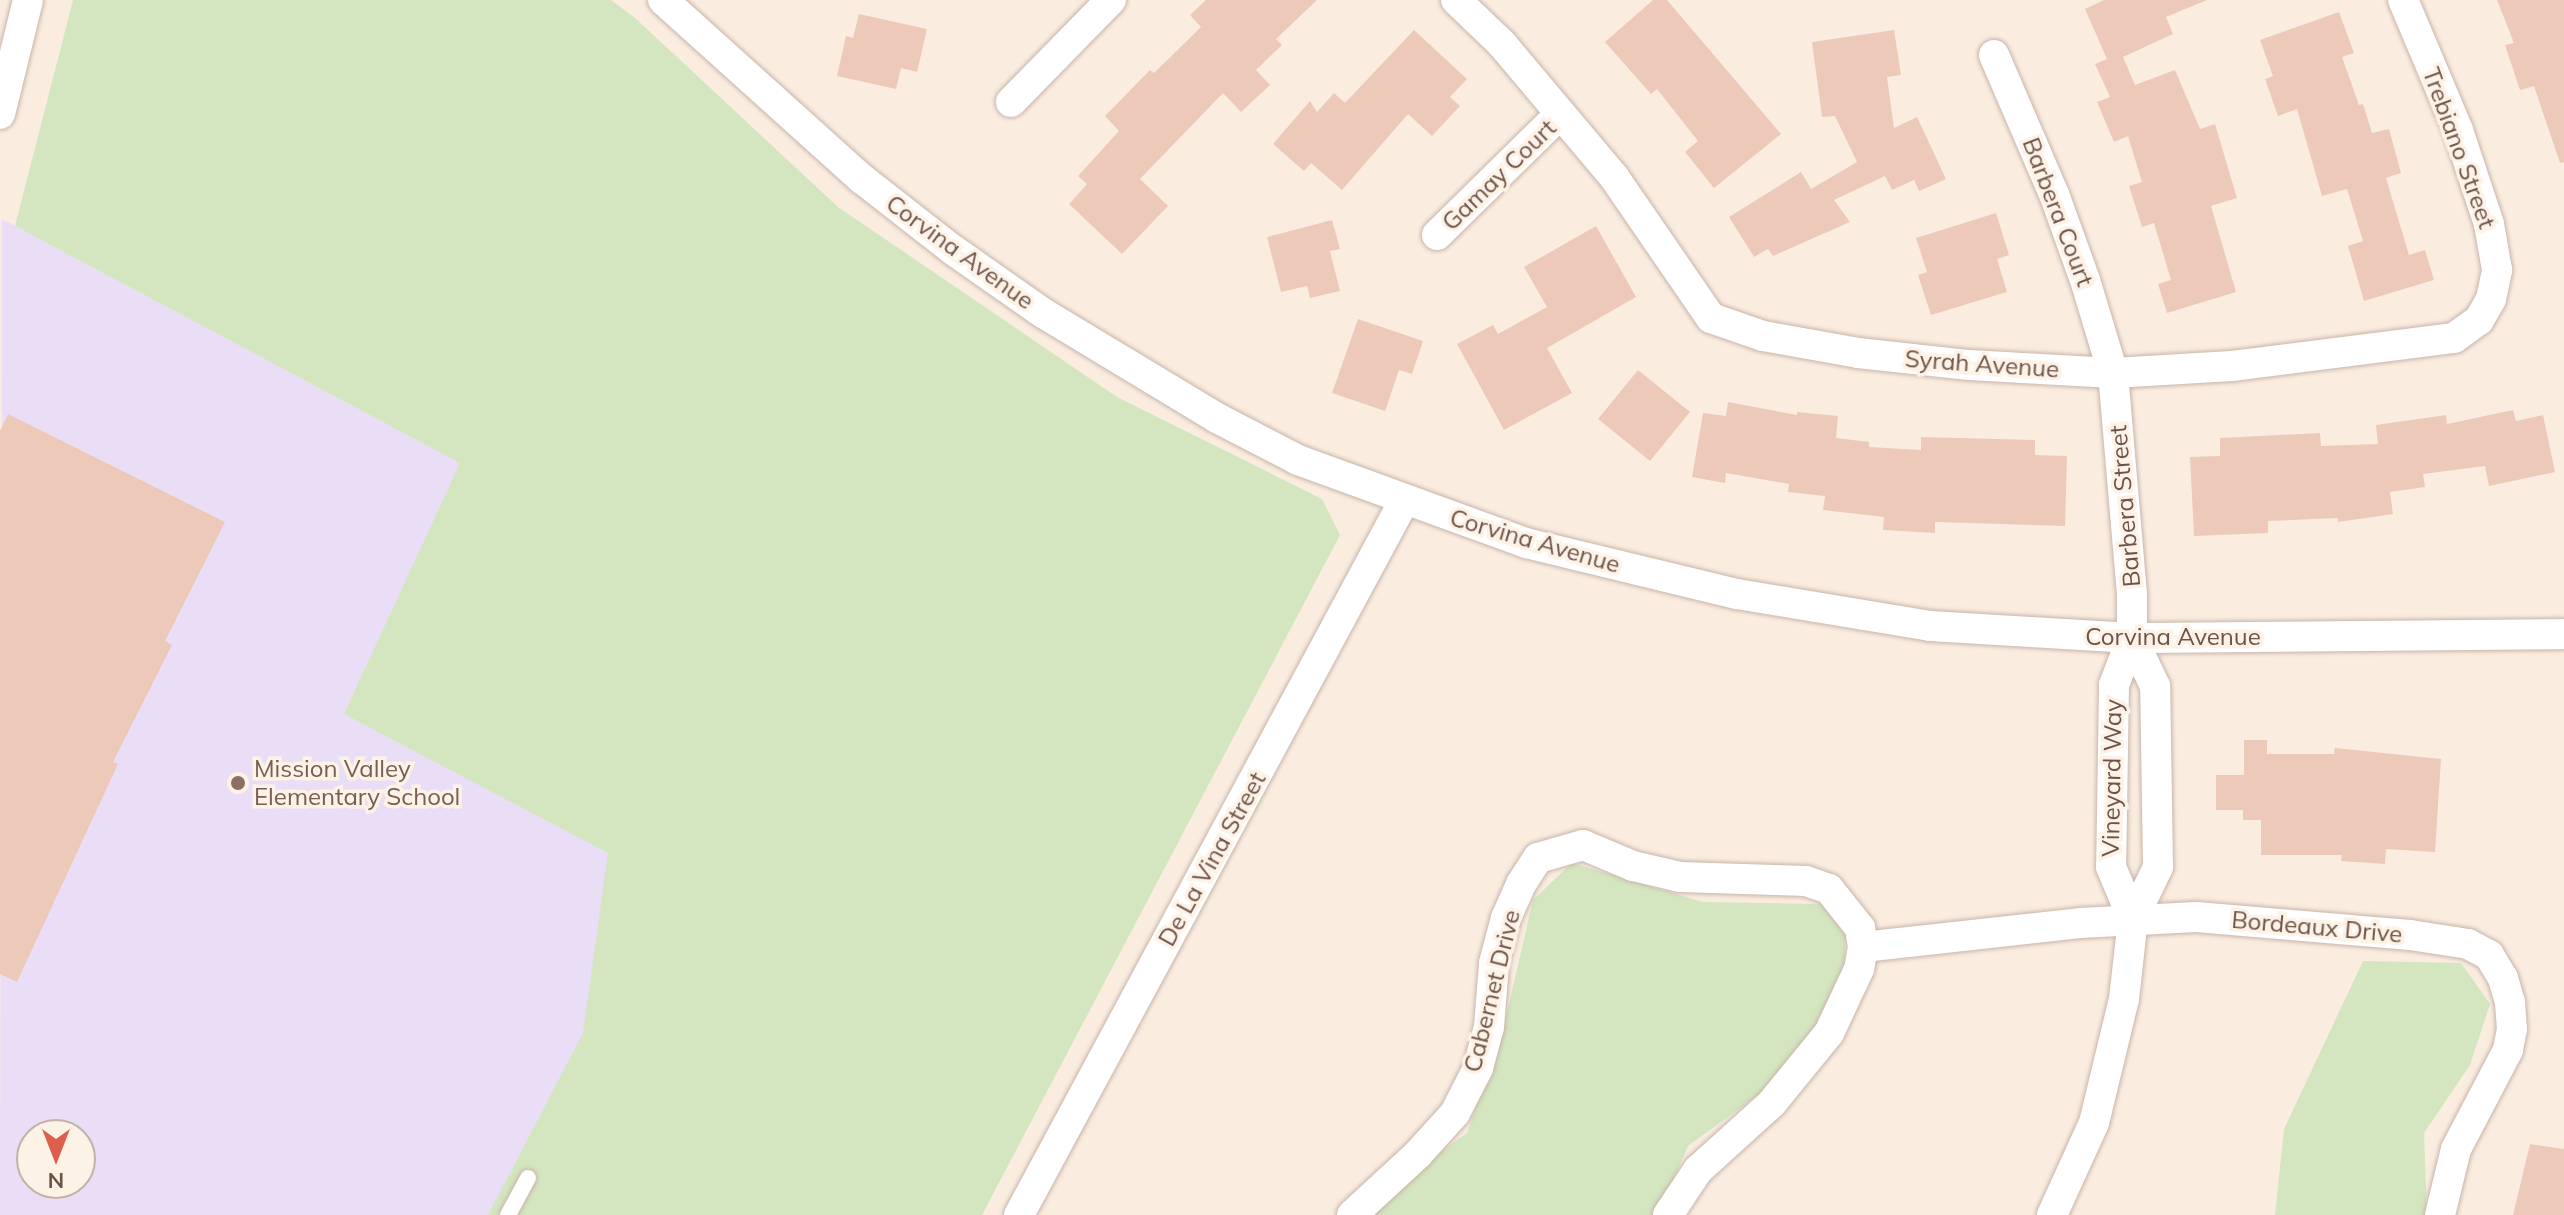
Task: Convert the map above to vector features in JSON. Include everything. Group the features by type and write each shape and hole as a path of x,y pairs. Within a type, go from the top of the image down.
{"street":[{"path":"0,114 28,0"},
{"name":"Corvina Avenue","path":"663,0 862,179 953,250 1043,313 1131,368 1298,460 1526,543 1737,594 1930,626 2132,638 2564,634"},
{"path":"1011,102 1111,0"},
{"name":"Syrah Avenue","path":"1456,0 1502,44 1614,177 1711,318 1763,336 1858,353 1969,365 2113,373 2232,366 2454,338 2479,320 2491,299"},
{"name":"Trebiano Street","path":"2403,0 2458,130 2489,224 2497,270 2491,299"},
{"name":"Barbera Court","path":"1994,55 2054,194 2085,280 2113,373"},
{"name":"Gamay Court","path":"1437,235 1560,114"},
{"name":"Barbera Street","path":"2113,373 2132,595 2132,638"},
{"name":"De La Vina Street","path":"1019,1215 1404,501"},
{"name":"Vineyard Way","path":"2132,638 2114,685 2111,867 2133,919"},
{"name":"Vineyard Way","path":"2052,1215 2094,1123 2124,999 2133,919 2158,867 2155,686 2132,638"},
{"name":"Cabernet Drive","path":"1352,1215 1418,1154 1455,1113 1478,1068 1489,1027 1494,963 1506,918 1538,858 1560,849 1583,845 1633,866 1680,877 1806,881 1829,889 1845,905 1860,928 1863,947"},
{"name":"Bordeaux Drive","path":"1863,947 2133,919 2196,917 2410,935 2468,944 2489,955 2503,978 2510,1002 2512,1029 2508,1050 2456,1149 2440,1215"},
{"path":"1668,1215 1698,1170 1772,1103 1805,1067 1829,1033 1859,969 1863,947"}],"lane":[{"path":"508,1215 528,1178"}],"shaded area":[{"name":"Mission Valley Elementary School","path":"2,219 461,463 345,714 608,852 609,1000 494,1215 0,1215"}],"green space":[{"path":"73,0 611,0 635,18 838,207 1117,397 1322,499 1340,535 982,1215 488,1215 583,1033 608,853 344,714 460,463 15,226"},
{"path":"1572,863 1703,902 1821,904 1845,935 1845,996 1769,1087 1688,1146 1658,1215 1354,1215 1467,1133 1506,1017 1533,900"},
{"path":"2363,961 2461,963 2490,1004 2470,1065 2424,1133 2427,1215 2275,1215 2284,1129"}],"building":[{"path":"1206,0 1317,0 1276,39 1282,45 1256,70 1270,85 1241,112 1223,93 1140,179 1168,206 1122,254 1069,204 1087,184 1078,176 1119,131 1105,116 1150,70 1154,73 1201,27 1190,15"},
{"path":"1653,0 1667,0 1781,134 1714,188 1685,152 1698,141 1657,89 1651,94 1605,42"},
{"path":"2104,0 2207,0 2166,17 2173,34 2123,57 2135,85 2175,70 2200,129 2215,124 2237,198 2211,206 2236,292 2167,313 2158,284 2171,280 2154,223 2142,227 2129,186 2142,182 2128,136 2114,142 2097,102 2110,97 2095,64 2107,59 2085,9"},
{"path":"2497,0 2564,0 2564,162 2560,163 2534,86 2520,90 2505,45 2514,43"},
{"path":"2339,12 2354,53 2342,57 2359,105 2363,104 2372,133 2389,129 2401,173 2386,178 2409,255 2425,250 2434,280 2364,301 2348,246 2363,241 2347,189 2322,196 2297,109 2278,116 2265,79 2273,76 2260,40"},
{"path":"859,14 927,29 917,72 901,68 896,89 837,76 846,36 853,38"},
{"path":"1414,30 1467,79 1450,97 1460,106 1432,136 1408,114 1342,190 1311,163 1304,171 1273,144 1310,101 1317,112 1334,93 1345,103"},
{"path":"1894,30 1901,75 1887,77 1894,128 1917,117 1946,179 1919,191 1914,180 1892,190 1885,176 1834,200 1850,222 1773,256 1768,249 1754,257 1729,217 1801,172 1811,189 1857,162 1835,116 1822,117 1812,42"},
{"path":"1996,213 2009,255 1997,259 2007,292 1931,315 1918,275 1927,272 1916,238"},
{"path":"1332,220 1340,249 1330,251 1340,291 1310,298 1307,286 1281,292 1267,237"},
{"path":"1596,226 1636,297 1547,348 1572,393 1504,430 1457,344 1493,325 1498,334 1547,307 1524,267"},
{"path":"1358,319 1423,341 1412,374 1399,370 1385,411 1332,393"},
{"path":"1638,370 1690,412 1650,461 1598,419"},
{"path":"1728,402 1797,415 1797,412 1838,416 1836,438 1869,442 1869,447 1921,450 1921,437 2035,440 2035,455 2067,456 2065,526 1935,522 1935,533 1883,530 1884,517 1823,510 1825,496 1788,492 1789,484 1726,473 1725,483 1692,477 1703,413 1726,416"},
{"path":"2513,410 2516,421 2543,415 2555,472 2489,486 2485,466 2423,474 2425,487 2390,492 2393,514 2338,522 2338,518 2268,521 2268,533 2194,536 2190,457 2220,456 2220,438 2320,433 2321,446 2378,444 2376,425 2446,415 2447,424"},
{"path":"8,414 225,522 165,641 172,645 113,762 118,764 17,982 0,974 0,431"},
{"path":"2244,740 2267,740 2267,754 2334,754 2335,748 2441,759 2435,852 2386,849 2385,864 2341,861 2342,855 2261,855 2261,820 2243,820 2243,810 2216,810 2216,775 2244,775"},
{"path":"2530,1144 2564,1149 2564,1215 2513,1215"}],"place":[{"name":"Mission Valley Elementary School","path":"238,783"}]}
